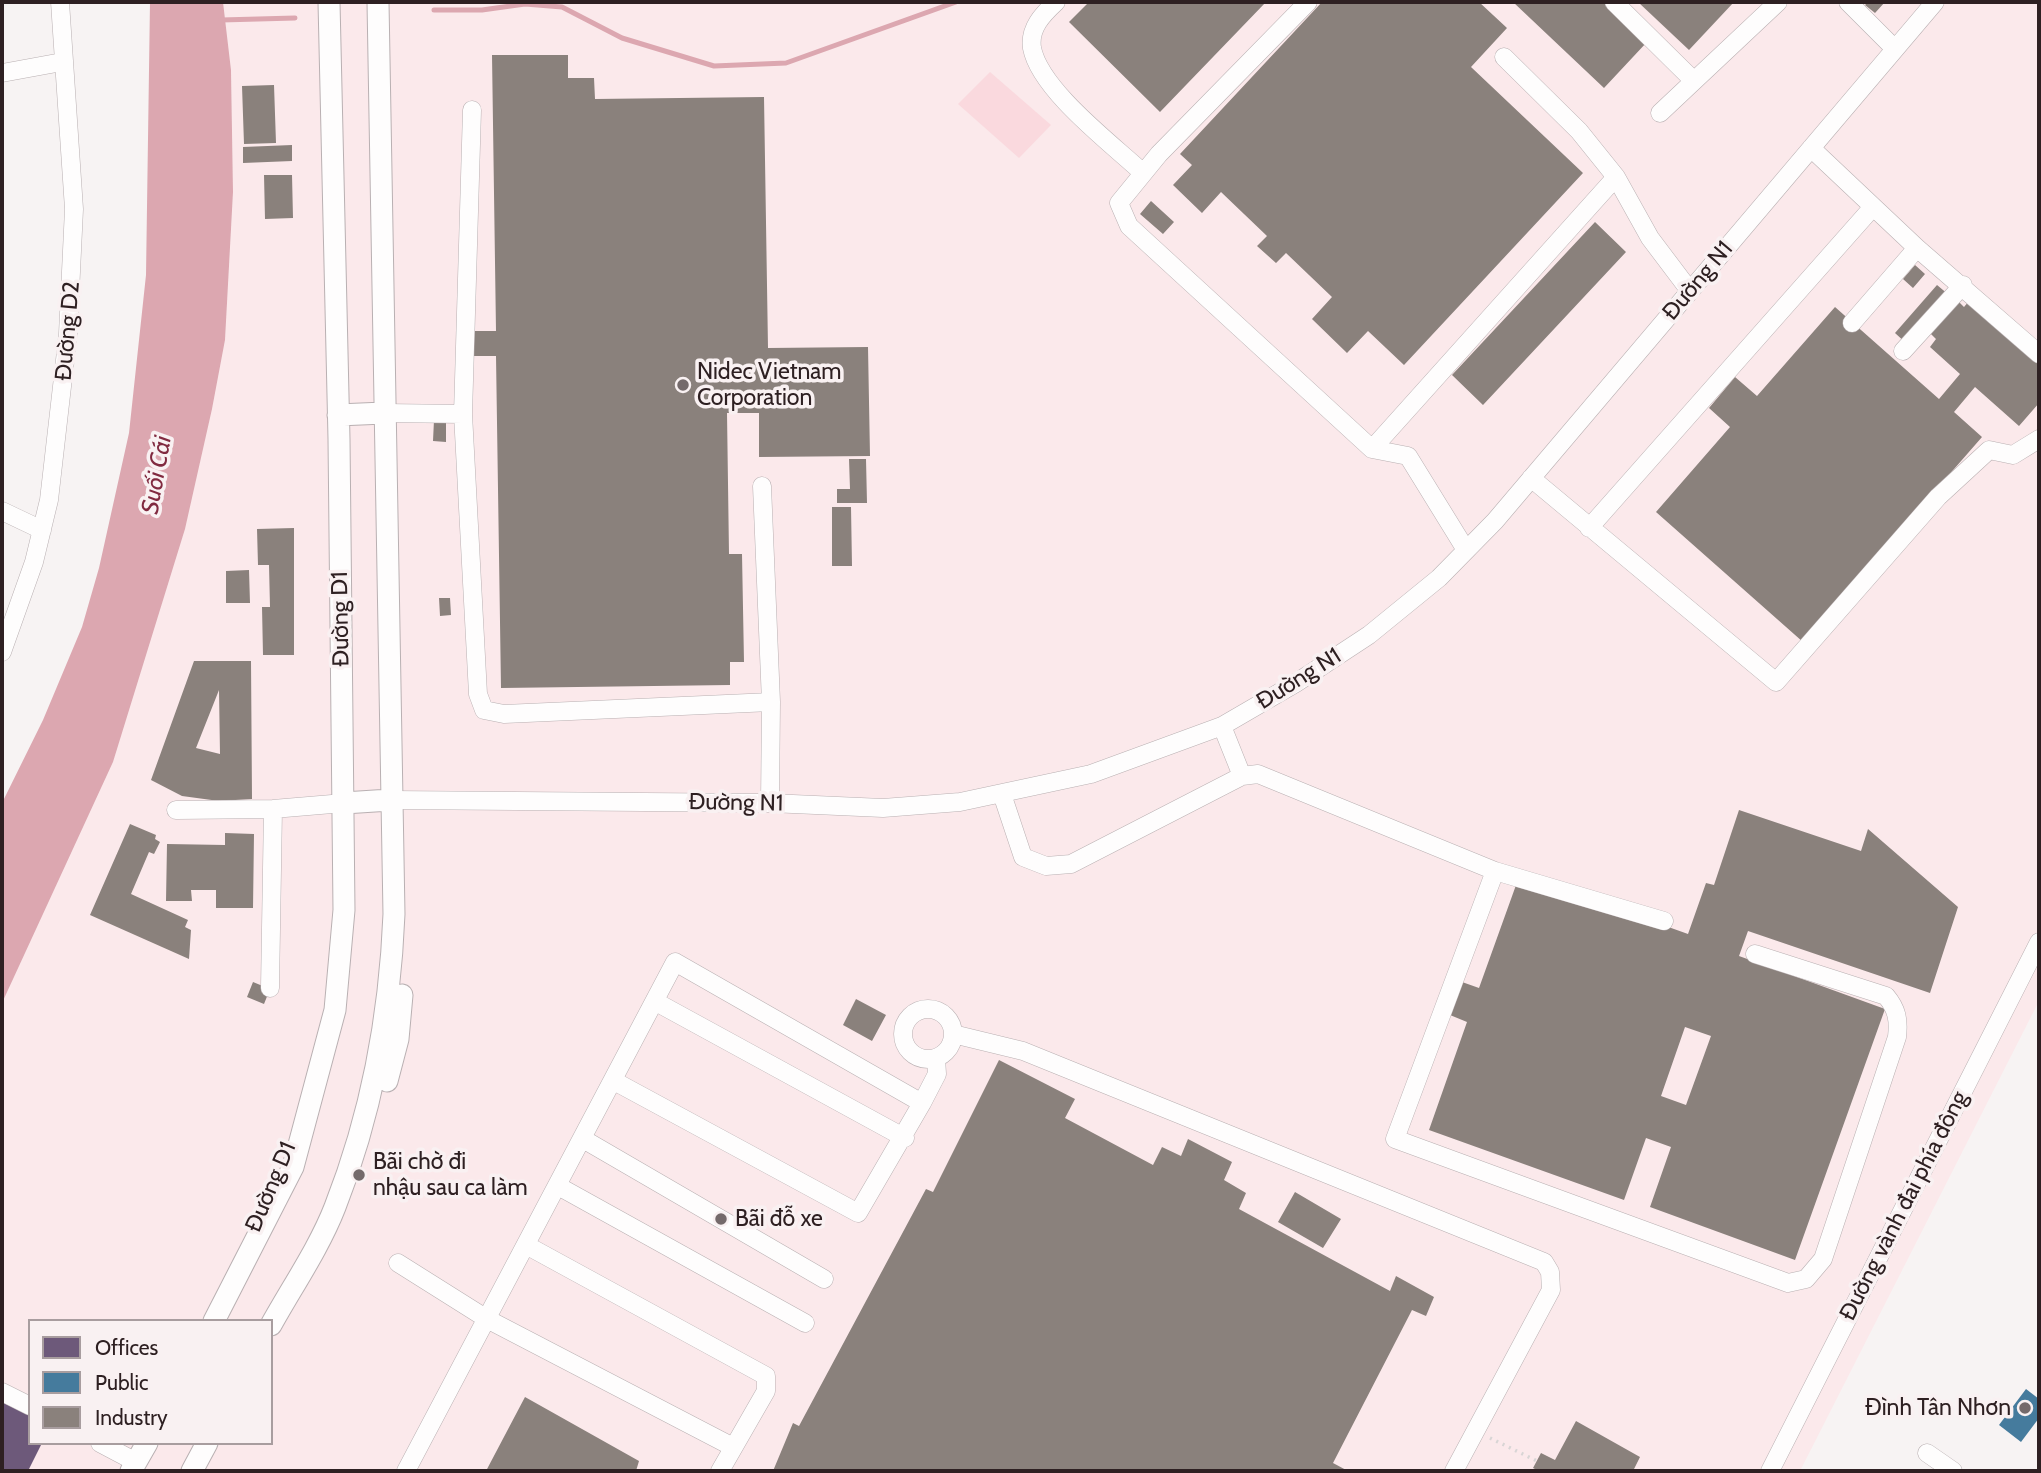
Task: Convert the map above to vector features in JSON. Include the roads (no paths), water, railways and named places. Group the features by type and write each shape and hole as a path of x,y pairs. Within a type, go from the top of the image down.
{"main road":[{"name":"Đường D1","path":"215,1319 293,1167 307,1124 335,1010 344,910 338,415 329,2"},
{"name":"Đường D1","path":"273,1321 334,1209 376,1075 392,977 394,914 384,354 397,329 390,53 378,6"},
{"path":"338,415 384,413"},
{"path":"344,803 390,800"},
{"path":"134,1467 146,1445"},
{"path":"192,1471 206,1445"}],"street":[{"name":"Đường D2","path":"2,652 42,530 49,500 73,266 74,209 60,2"},
{"path":"1056,2 1035,24 1032,48 1056,90 1143,173"},
{"path":"1308,2 1143,173 1119,203 1129,226 1372,449 1408,456 1466,550"},
{"path":"1614,2 1694,81"},
{"path":"1660,113 1778,2"},
{"path":"1848,2 1895,49"},
{"name":"Đường N1","path":"390,800 770,803 883,808 960,802 1091,774 1222,726 1369,635 1439,578 1531,478 1935,2"},
{"path":"1504,57 1579,131 1616,177 1650,238 1690,291"},
{"path":"2,73 62,62"},
{"path":"472,110 463,414 478,694 484,710 504,714 771,702"},
{"path":"1811,148 1872,208 2039,354"},
{"path":"1372,449 1616,177"},
{"path":"1590,528 1872,208"},
{"path":"1852,323 1917,248"},
{"path":"1903,351 1963,285"},
{"path":"384,413 463,414"},
{"path":"1531,478 1776,682 1938,498 1989,450 2014,456 2039,439"},
{"path":"762,486 771,702 770,803"},
{"path":"2,511 42,530"},
{"path":"1222,726 1242,776"},
{"path":"1003,794 1023,857 1046,866 1071,864 1242,776 1258,774 1495,871 1664,921"},
{"path":"176,810 273,809 344,803"},
{"path":"270,988 273,809"},
{"path":"1495,871 1395,1139 1788,1283 1806,1279 1823,1259 1897,1037 1899,1021 1894,1006 1886,996 1755,954"},
{"name":"Đường vành đai phía đông","path":"1770,1471 2039,942"},
{"path":"406,1471 675,962 922,1103"},
{"path":"656,1002 905,1138"},
{"path":"921,1010 936,1010 949,1020 953,1034 948,1049 936,1058 920,1058 908,1048 903,1034 908,1019 921,1010"},
{"path":"953,1034 1023,1051 1544,1262 1550,1272 1551,1290 1454,1471"},
{"path":"614,1081 858,1213 905,1138 937,1074 936,1058"},
{"path":"583,1139 824,1279"},
{"path":"558,1186 805,1323"},
{"path":"526,1245 766,1376 766,1391 720,1471"},
{"path":"398,1262 487,1319 733,1447"},
{"path":"2,1392 28,1405"},
{"path":"103,1445 134,1467"},
{"path":"1927,1452 1953,1471"}],"water":[{"name":"Suối Cái","path":"150,2 223,2 231,70 233,192 225,340 185,529 113,762 2,1003 2,803 43,720 82,627 99,568 129,433 146,275"}],"waterway":[{"path":"434,10 482,10 525,4 562,7 622,38 714,66 786,63 956,2"},
{"path":"221,20 295,18"}],"place":[{"name":"Nidec Vietnam Corporation","path":"683,385"},
{"name":"Bãi chờ đi nhậu sau ca làm","path":"359,1175"},
{"name":"Bãi đỗ xe","path":"721,1219"},
{"name":"Đình Tân Nhơn","path":"2025,1408"}]}
